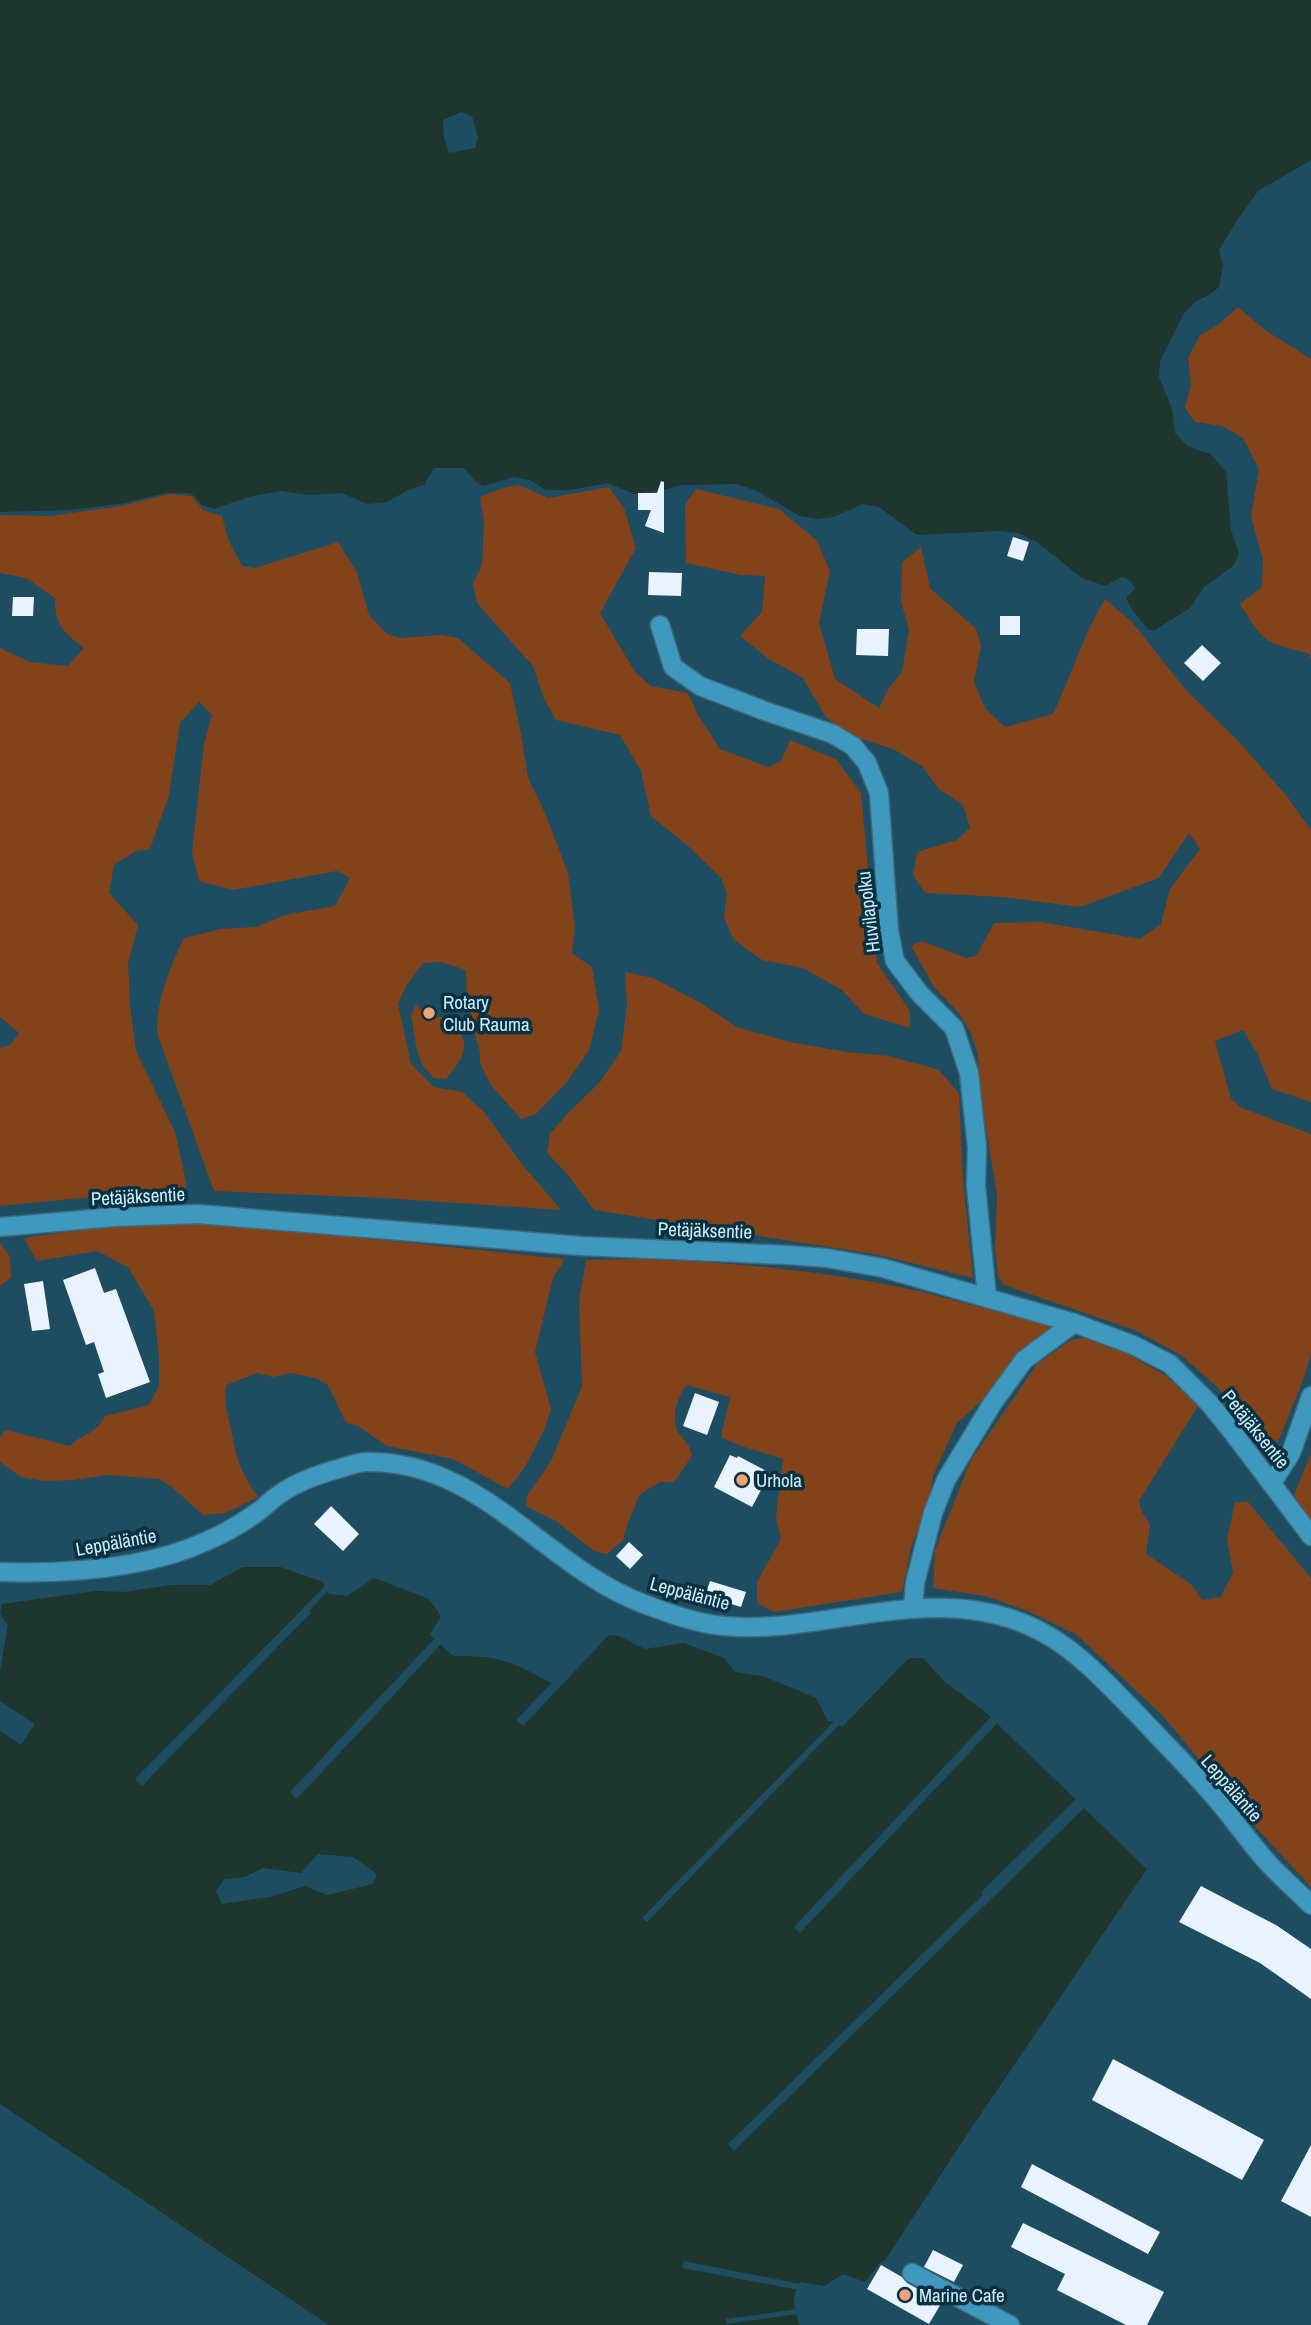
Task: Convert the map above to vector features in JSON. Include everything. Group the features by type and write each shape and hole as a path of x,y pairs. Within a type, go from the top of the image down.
{"street":[{"name":"Huvilapolku","path":"660,625 673,667 701,686 833,734 853,746 867,763 879,793 889,931 895,961 920,994 954,1028 969,1073 987,1297"},
{"name":"Petäjäksentie","path":"0,1227 115,1217 198,1214 581,1246 827,1258 883,1268 1073,1323 1133,1345 1170,1364 1209,1403 1311,1536"},
{"path":"913,1608 915,1583 933,1513 946,1480 992,1404 1024,1360 1073,1323"},
{"path":"1272,1483 1291,1453 1311,1396"},
{"name":"Leppäläntie","path":"0,1572 78,1571 181,1551 219,1535 258,1512 283,1492 321,1474 364,1461 407,1465 466,1487 500,1509 565,1560 606,1586 642,1603 720,1626 756,1628 913,1608 955,1608 992,1613 1018,1621 1048,1636 1073,1653 1126,1703 1211,1792 1268,1863 1311,1905"},
{"path":"912,2273 1010,2325"}],"shaded area":[{"path":"0,0 1311,0 1311,160 1258,191 1219,250 1223,266 1219,287 1195,302 1184,313 1160,361 1159,377 1172,409 1175,433 1189,447 1210,454 1226,472 1231,530 1239,554 1233,566 1204,587 1190,608 1155,630 1149,630 1126,598 1135,589 1131,581 1122,577 1105,586 1082,578 1037,542 1018,533 999,531 917,535 879,507 863,504 833,517 817,519 800,516 757,491 737,484 681,485 634,494 608,483 570,490 546,490 530,480 514,477 484,486 476,482 464,468 434,468 424,485 410,489 387,502 367,504 342,493 310,495 281,491 252,496 214,509 202,505 191,493 165,493 124,503 72,510 0,512","holes":["461,112 472,116 478,138 475,148 449,153 444,138 443,120"]},
{"path":"1238,307 1265,330 1311,359 1311,658 1308,653 1266,639 1240,604 1262,587 1263,560 1251,517 1259,469 1243,438 1223,426 1195,422 1185,408 1191,385 1188,358 1200,335 1218,325"},
{"path":"519,485 548,498 609,487 624,508 636,548 600,613 635,672 651,686 688,693 698,715 720,749 768,767 781,761 790,740 836,759 861,793 877,963 910,1011 910,1028 864,1014 842,990 803,968 762,960 733,939 724,917 727,894 721,878 651,816 641,771 620,735 556,720 544,699 533,666 477,603 473,583 482,565 484,522 480,497"},
{"path":"696,489 779,509 817,541 830,571 819,623 835,679 879,708 889,688 902,672 909,630 901,601 902,562 921,547 930,588 976,629 981,646 974,682 985,708 1005,727 1053,714 1090,627 1105,599 1132,622 1185,689 1240,743 1286,795 1311,830 1311,1102 1272,1089 1258,1055 1243,1030 1215,1041 1231,1099 1242,1108 1311,1134 1311,1354 1278,1442 1256,1432 1216,1386 1181,1355 1137,1331 1004,1285 998,1276 995,1247 997,1195 980,1091 978,1055 970,1031 958,1012 934,987 911,946 922,941 966,958 976,956 994,923 1041,922 1140,939 1161,924 1170,889 1200,849 1189,833 1159,878 1080,907 1002,897 925,893 913,875 917,852 957,840 970,828 963,805 939,789 922,766 893,749 847,734 825,716 803,678 769,659 740,636 762,612 765,576 741,575 686,563 685,504"},
{"path":"169,494 192,496 203,510 222,516 228,539 242,566 255,568 338,542 357,572 369,615 387,634 400,638 441,635 458,638 510,683 528,778 568,873 575,927 572,953 592,967 599,1011 589,1050 567,1082 536,1114 521,1119 490,1084 480,1063 480,1052 467,1005 466,970 441,962 423,963 406,986 398,1004 411,1064 434,1087 462,1092 484,1112 521,1163 561,1210 383,1198 214,1191 157,1033 161,997 174,961 184,938 221,929 256,927 285,915 335,906 350,878 337,871 233,890 199,881 192,852 204,744 212,715 199,702 180,723 169,795 150,849 136,851 114,865 109,893 138,925 128,963 136,1051 175,1132 186,1182 186,1195 132,1193 0,1206 0,1048 10,1045 19,1033 0,1017 0,648 30,662 68,666 84,648 62,627 55,598 26,578 0,573 0,515 50,516 121,506"},
{"path":"625,972 653,978 699,1002 737,1027 790,1042 889,1056 939,1070 959,1094 963,1180 973,1278 879,1255 594,1210 568,1175 547,1153 550,1134 600,1082 621,1051 627,1006"},
{"path":"416,1004 422,1010 425,1020 445,1016 460,1032 463,1054 446,1079 434,1078 422,1065 411,1015"},
{"path":"215,1223 565,1259 553,1278 535,1352 551,1409 544,1430 525,1467 508,1489 453,1459 387,1446 358,1426 346,1423 328,1385 316,1378 290,1373 273,1377 257,1373 226,1385 226,1407 237,1457 258,1497 226,1513 203,1515 159,1479 107,1475 45,1481 21,1477 0,1462 0,1438 5,1430 70,1446 93,1430 105,1416 149,1405 159,1386 154,1311 128,1267 97,1251 37,1261 24,1238 121,1224"},
{"path":"0,1243 10,1257 11,1278 0,1286"},
{"path":"645,1259 819,1273 922,1292 1052,1327 1031,1343 1006,1369 989,1394 957,1423 933,1476 928,1506 912,1544 902,1592 774,1612 757,1603 757,1582 781,1539 776,1518 783,1459 721,1437 730,1397 686,1385 678,1401 675,1424 692,1456 674,1482 660,1482 640,1494 623,1540 607,1554 594,1551 556,1521 526,1506 527,1496 551,1461 582,1386 579,1301 586,1260"},
{"path":"1084,1338 1128,1354 1166,1376 1198,1406 1139,1501 1150,1525 1146,1554 1192,1585 1202,1600 1221,1597 1233,1573 1227,1539 1235,1502 1248,1502 1311,1578 1311,1887 1249,1820 1163,1716 1077,1635 1028,1611 985,1596 933,1588 935,1550 971,1460 1037,1364 1071,1340"},
{"path":"1311,1454 1311,1519 1293,1497"},
{"path":"243,1567 280,1567 323,1582 329,1594 347,1596 374,1578 429,1599 441,1616 430,1635 453,1656 506,1661 553,1684 606,1635 619,1636 645,1649 684,1643 724,1658 735,1672 763,1676 816,1698 828,1721 843,1722 906,1658 923,1658 946,1683 983,1710 1147,1869 885,2260 865,2282 843,2274 824,2286 800,2282 794,2304 800,2325 329,2325 0,2104 0,1629 8,1625 0,1614 2,1604 95,1591 124,1592 171,1585 210,1585","holes":["318,1854 353,1857 377,1874 373,1884 327,1895 305,1886 270,1897 222,1904 216,1891 224,1879 245,1877 263,1868 301,1873"]}],"pier":[{"path":"326,1585 330,1589 309,1611 311,1613 142,1786 135,1779"},
{"path":"0,1625 8,1625 0,1672"},
{"path":"612,1632 523,1726 516,1720 603,1633"},
{"path":"436,1637 442,1643 297,1799 290,1792"},
{"path":"913,1654 842,1727 839,1725 647,1922 642,1918 837,1718 842,1718 903,1655"},
{"path":"0,1701 35,1724 21,1745 0,1731"},
{"path":"993,1715 999,1721 800,1933 794,1927"},
{"path":"1077,1798 1086,1806 734,2151 728,2144 983,1895 981,1892"},
{"path":"684,2261 811,2287 802,2286 799,2290 682,2268"},
{"path":"798,2309 798,2314 726,2324 726,2319"}],"building":[{"path":"661,481 664,482 664,533 645,526 651,510 638,510 638,493 657,493"},
{"path":"1013,537 1029,542 1023,561 1007,556"},
{"path":"649,572 682,573 681,596 648,595"},
{"path":"13,597 34,597 33,616 12,616"},
{"path":"1000,616 1020,616 1020,635 1000,635"},
{"path":"857,629 889,629 888,656 856,655"},
{"path":"1202,645 1221,663 1203,681 1184,663"},
{"path":"95,1268 104,1293 116,1289 150,1382 106,1398 98,1374 104,1372 94,1342 86,1345 63,1280"},
{"path":"43,1281 50,1329 32,1331 24,1284"},
{"path":"695,1393 719,1402 707,1435 683,1426"},
{"name":"Urhola","path":"730,1455 737,1458 738,1456 770,1473 752,1507 714,1487"},
{"path":"331,1506 359,1534 343,1551 314,1524"},
{"path":"629,1542 643,1555 630,1569 616,1556"},
{"path":"710,1581 746,1592 741,1607 705,1596"},
{"path":"1201,1886 1276,1925 1311,1949 1311,1999 1260,1963 1179,1922"},
{"path":"1113,2059 1264,2140 1242,2180 1092,2100"},
{"path":"1311,2145 1311,2217 1281,2201"},
{"path":"1032,2164 1160,2232 1148,2254 1021,2187"},
{"path":"1023,2223 1164,2292 1147,2325 1126,2325 1057,2290 1065,2274 1011,2247"},
{"path":"933,2250 963,2265 954,2282 924,2267"},
{"name":"Marine Cafe","path":"881,2265 942,2302 929,2324 867,2289"}],"place":[{"name":"Rotary Club Rauma","path":"429,1013"},
{"name":"Urhola","path":"742,1480"},
{"name":"Marine Cafe","path":"905,2295"}]}
